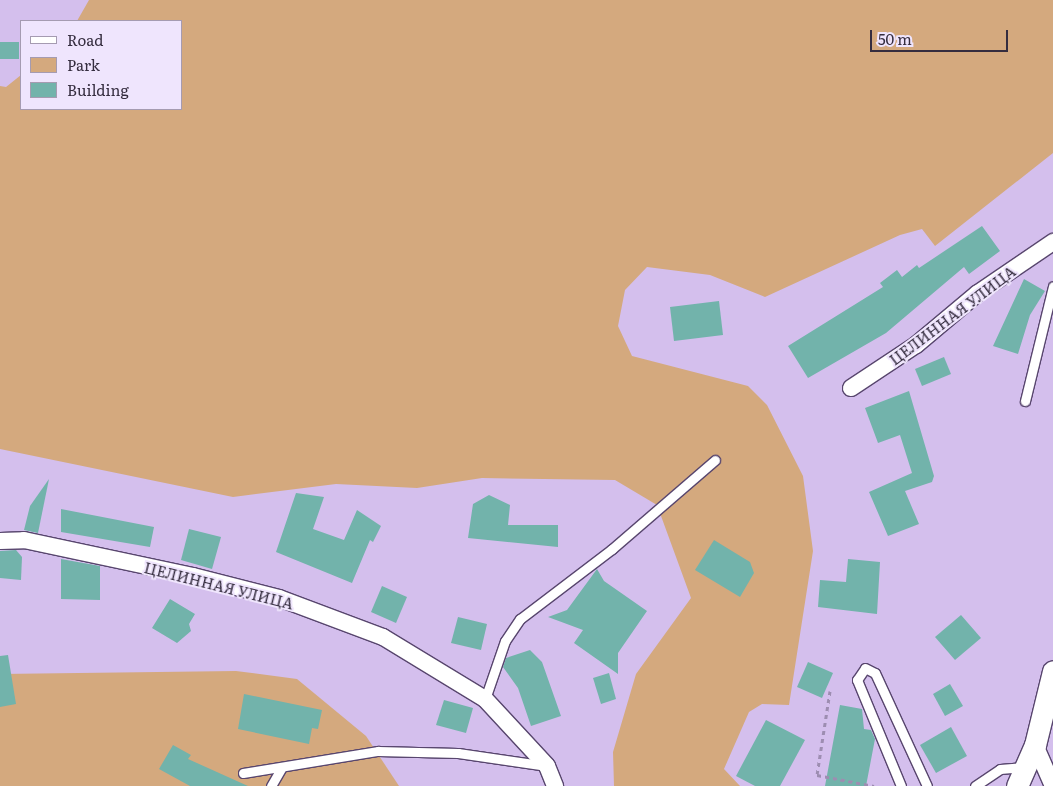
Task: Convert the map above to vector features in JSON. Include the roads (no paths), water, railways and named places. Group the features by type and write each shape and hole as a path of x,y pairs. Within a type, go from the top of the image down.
{"street":[{"name":"ЦЕЛИННАЯ УЛИЦА","path":"851,388 916,345 978,293 1053,242"},
{"name":"ЦЕЛИННАЯ УЛИЦА","path":"0,541 24,540 279,598 383,638 485,698 547,766 555,786"},
{"path":"1021,777 1035,745 1053,671"},
{"path":"1035,745 1053,786"}],"lane":[{"path":"1025,401 1053,286"},
{"path":"485,698 506,641 520,620 612,550 715,460"},
{"path":"901,786 857,680 865,668 875,673 928,786"},
{"path":"244,773 378,751 458,753 547,766"},
{"path":"271,786 282,767"},
{"path":"974,786 1000,769 1021,777"}]}
